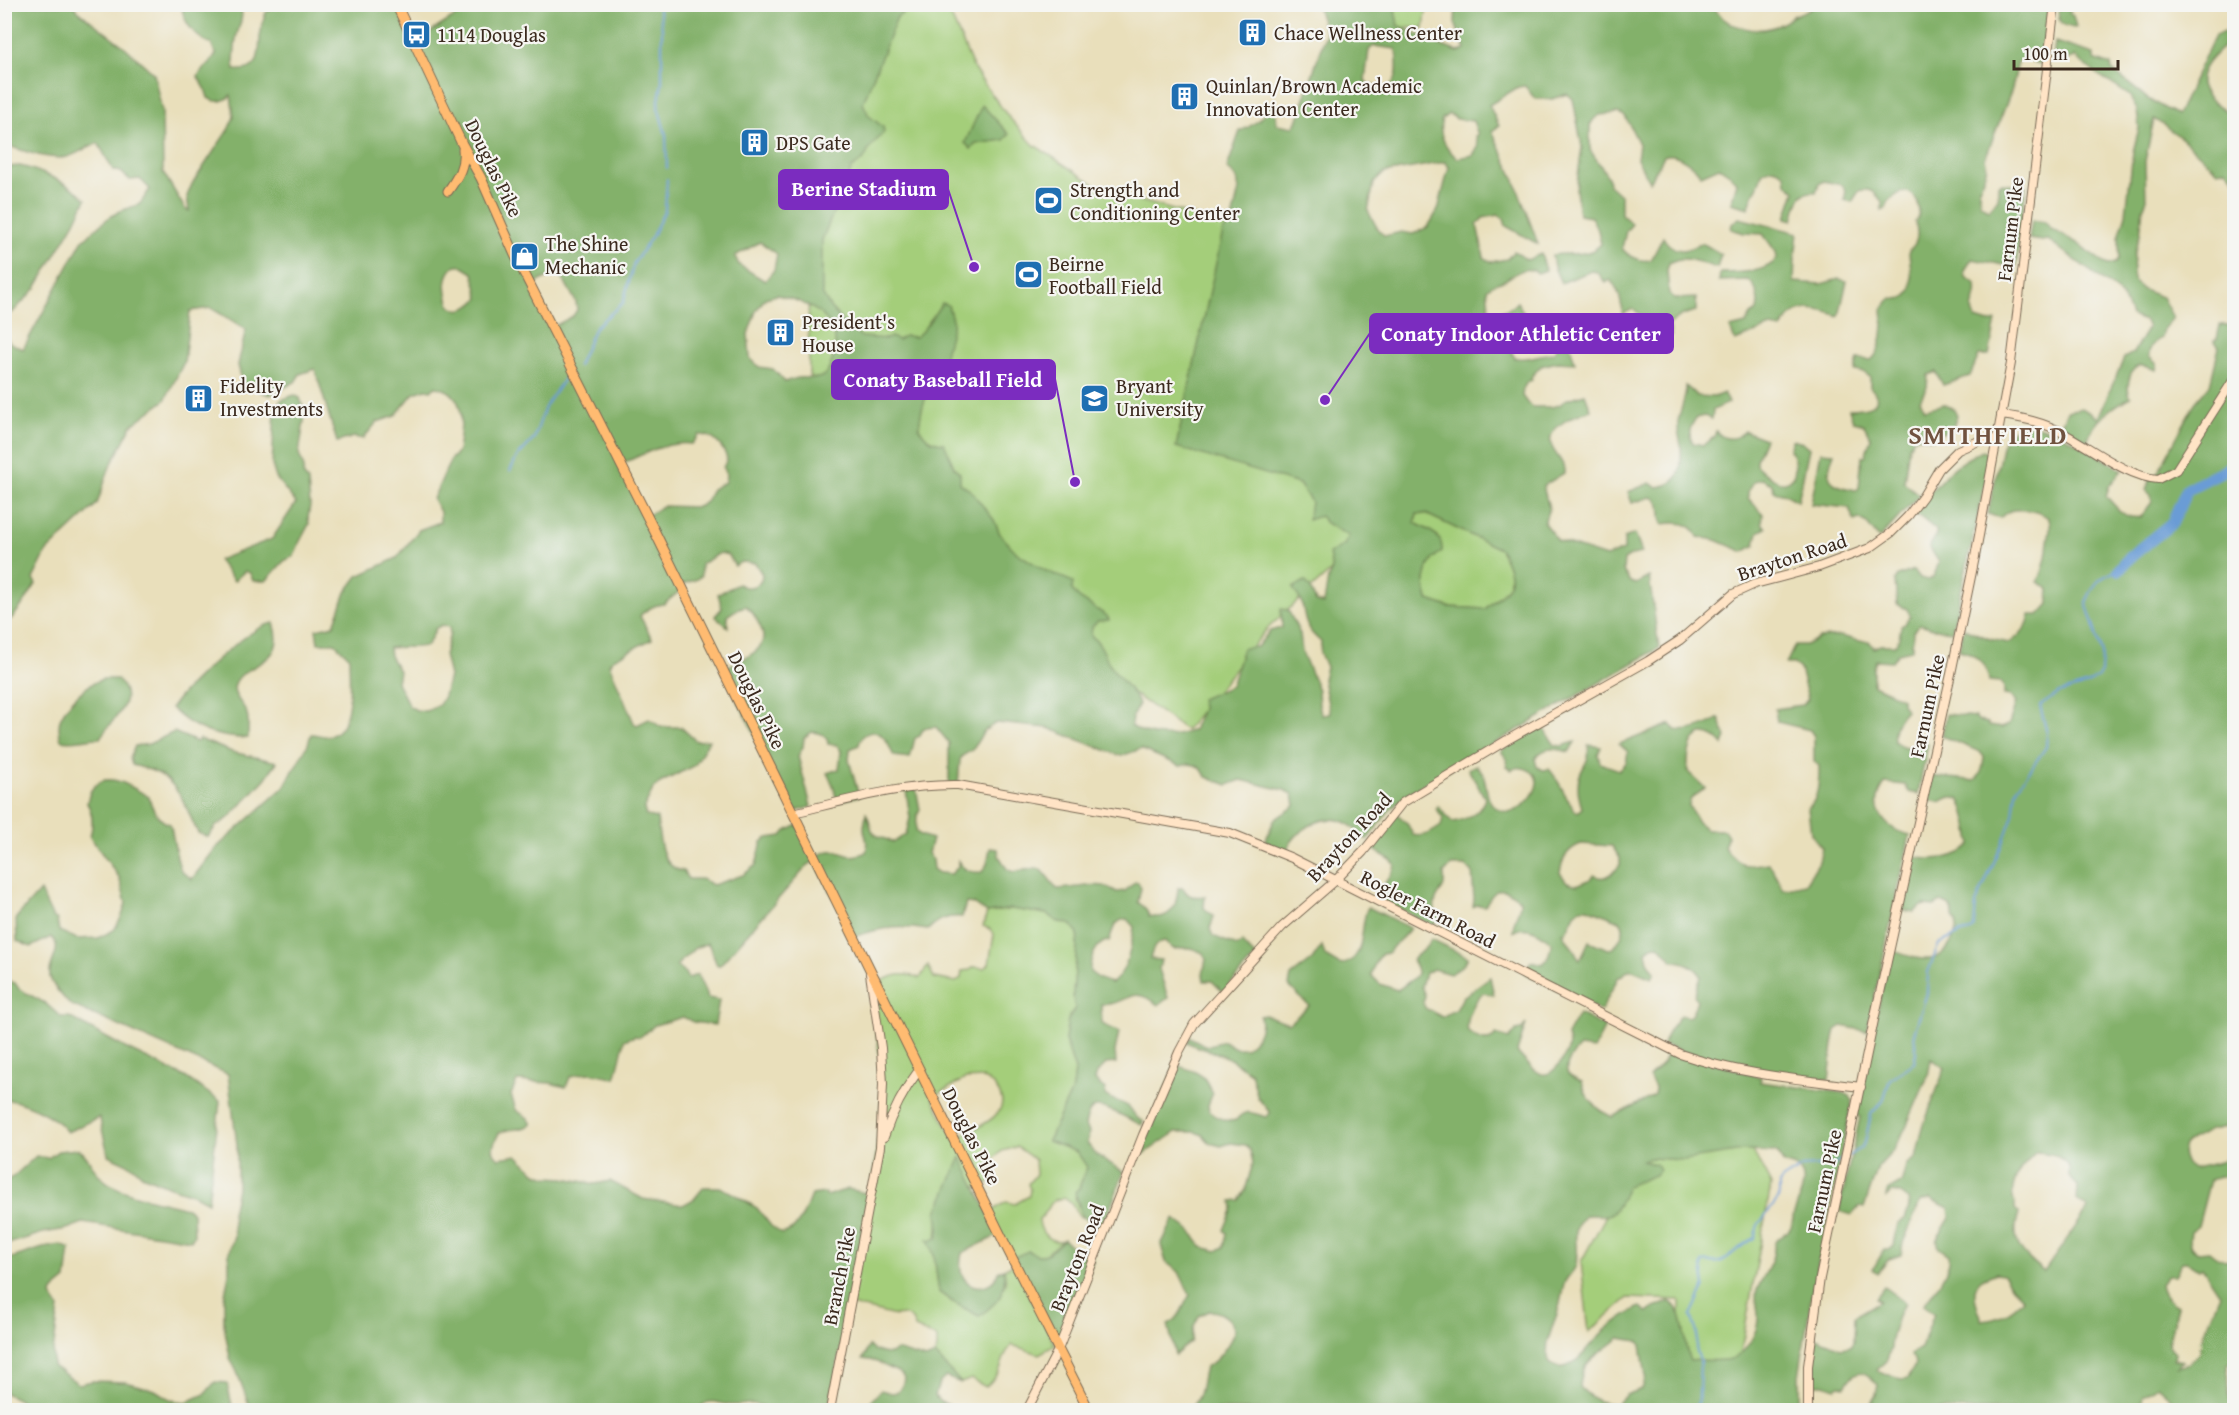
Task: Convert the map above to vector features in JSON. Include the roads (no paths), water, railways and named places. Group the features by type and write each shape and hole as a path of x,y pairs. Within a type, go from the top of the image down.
{"main road":[{"name":"Douglas Pike","path":"396,4 462,144 481,178 515,255 1089,1410"},
{"path":"448,191 459,176 464,160 462,144"}],"street":[{"name":"Farnum Pike","path":"1808,1410 1808,1366 1820,1278 1958,640 2001,415 2015,329 2055,4"},
{"path":"2001,415 2027,418 2044,424 2120,465 2158,479 2176,470 2235,379"},
{"name":"Brayton Road","path":"1028,1410 1058,1350 1143,1135 1179,1052 1194,1024 1282,927 1335,881 1363,852 1402,803 1507,740 1648,661 1680,640 1733,594 1755,584 1819,567 1870,548 1891,533 1908,516 1939,469 1958,450 1981,440 1996,439"},
{"name":"Rogler Farm Road","path":"793,813 904,788 931,784 958,785 1230,833 1292,858 1680,1054 1755,1074 1861,1087"},
{"name":"Branch Pike","path":"830,1410 880,1147 882,1048 870,970"},
{"name":"Branch Pike","path":"880,1147 895,1107 919,1070"}],"waterway":[{"path":"658,4 662,29 662,82 658,107 666,135 667,168"},
{"path":"578,366 595,327 623,303 634,263 652,236 665,210 667,179"},
{"path":"510,471 517,457 534,439 545,407 568,373"},
{"path":"2119,570 2130,557 2172,523 2187,489 2234,465"},
{"path":"1848,1156 1862,1147 1871,1114 1883,1101 1890,1079 1914,1063 1916,1053 1914,1034 1927,993 1928,972 1939,944 1961,933 1971,931 1974,927 1976,903 2013,815 2016,790 2046,747 2047,733 2040,706 2059,693 2089,684 2101,673 2102,653 2086,602 2098,581 2119,570"},
{"path":"1695,1410 1699,1399 1700,1361 1696,1348 1697,1333 1691,1315 1705,1286 1703,1262 1722,1261 1754,1238 1758,1225 1779,1198 1779,1184 1782,1180 1802,1167 1833,1165 1841,1160"}],"place":[{"name":"Chace Wellness Center","path":"1253,33"},
{"name":"1114 Douglas","path":"416,35"},
{"name":"Quinlan/Brown Academic Innovation Center","path":"1185,97"},
{"name":"DPS Gate","path":"755,143"},
{"name":"Strength and Conditioning Center","path":"1049,201"},
{"name":"The Shine Mechanic","path":"524,256"},
{"name":"Berine Stadium","path":"974,267"},
{"name":"Beirne Football Field","path":"1028,275"},
{"name":"President's House","path":"781,333"},
{"name":"Fidelity Investments","path":"199,398"},
{"name":"Bryant University","path":"1095,398"},
{"name":"Conaty Indoor Athletic Center","path":"1325,400"},
{"name":"Conaty Baseball Field","path":"1075,482"}],"district":[{"name":"SMITHFIELD","path":"1988,435"}]}
